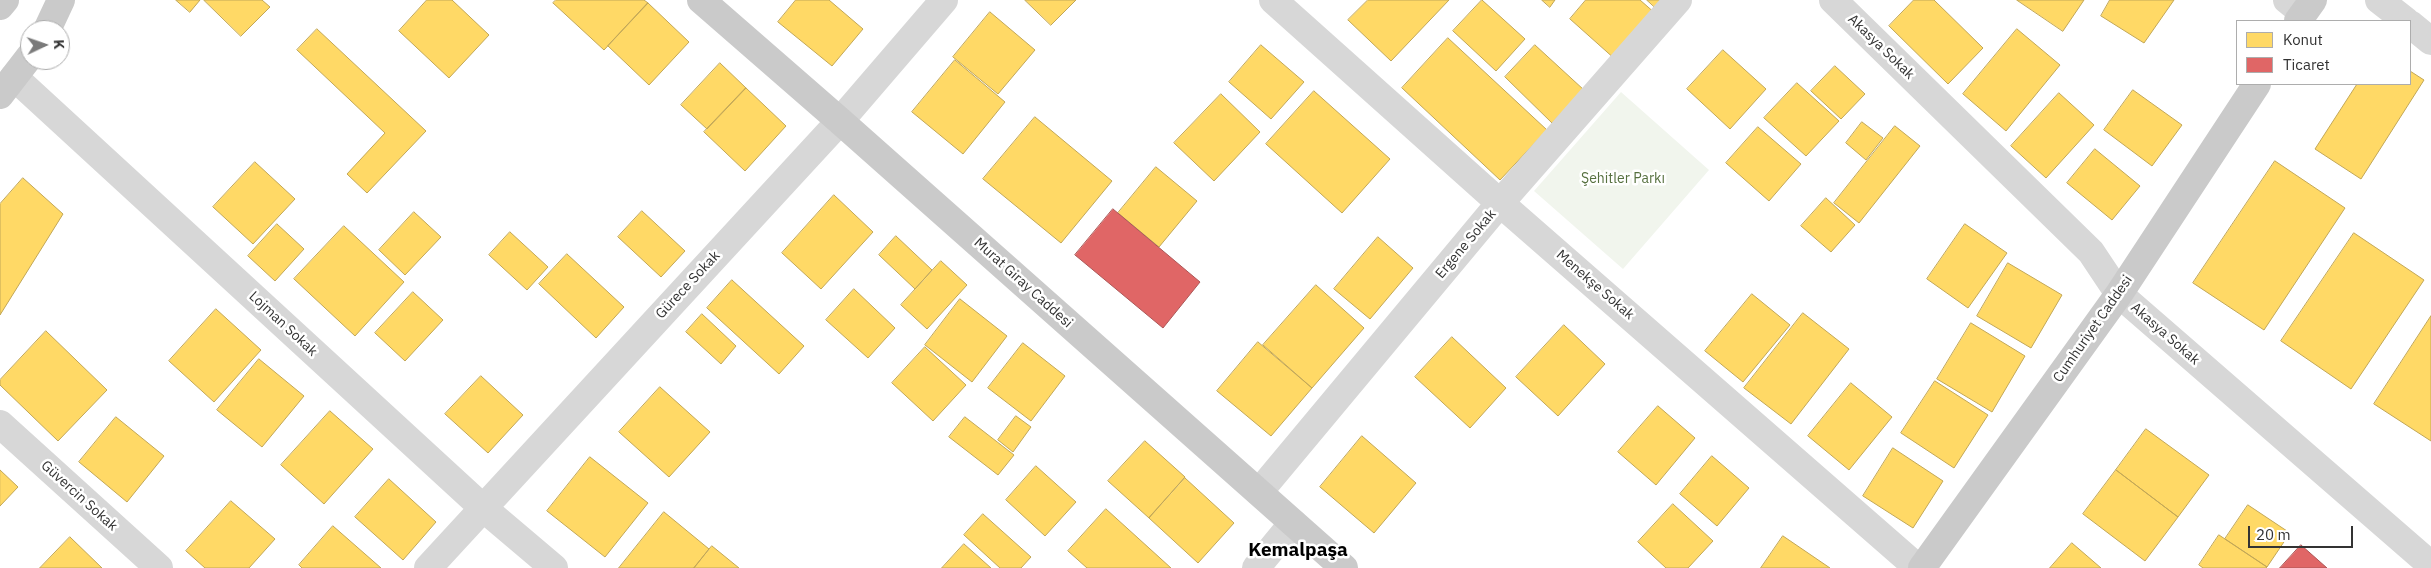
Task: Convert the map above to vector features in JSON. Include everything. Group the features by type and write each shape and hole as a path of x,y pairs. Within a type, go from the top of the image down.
{"main road":[{"path":"0,6 5,0"},
{"path":"52,20 61,0"},
{"name":"Murat Giray Caddesi","path":"700,0 840,121 1344,568"},
{"path":"7,86 20,69"},
{"name":"Cumhuriyet Caddesi","path":"1920,568 2119,294 2256,85"}],"street":[{"name":"Gürece Sokak","path":"428,568 482,507 840,121 944,0"},
{"name":"Menekşe Sokak","path":"1273,0 1500,203 1920,568"},
{"name":"Ergene Sokak","path":"1259,492 1500,203 1678,0"},
{"name":"Akasya Sokak","path":"1834,0 2091,252 2119,294 2431,565"},
{"path":"2379,0 2405,20"},
{"path":"2411,25 2431,41"},
{"name":"Lojman Sokak","path":"7,86 482,507 554,568"},
{"name":"Güvercin Sokak","path":"0,424 159,568"},
{"path":"1256,568 1294,522"}],"green space":[{"name":"Şehitler Parkı","path":"1621,92 1709,170 1623,269 1534,191"}],"building: Konut":[{"path":"176,0 200,0 190,12"},
{"path":"204,0 262,0 270,7 241,36"},
{"path":"427,0 452,0 489,35 449,78 399,31"},
{"path":"556,0 644,0 648,3 604,50 553,3"},
{"path":"796,0 829,0 863,29 832,66 778,22"},
{"path":"1025,0 1076,0 1051,25"},
{"path":"1368,0 1449,0 1391,61 1348,20"},
{"path":"1482,0 1525,39 1496,71 1453,31"},
{"path":"1542,0 1555,0 1550,7"},
{"path":"1586,0 1640,0 1656,14 1616,60 1570,19"},
{"path":"1647,0 1664,0 1656,8"},
{"path":"1914,0 1934,0 1983,48 1948,84 1889,26"},
{"path":"2017,0 2084,0 2063,31"},
{"path":"2110,0 2174,0 2144,43 2101,16"},
{"path":"648,3 689,42 649,85 608,46"},
{"path":"990,12 1035,50 998,94 953,57"},
{"path":"317,29 426,131 367,193 347,174 385,133 297,50"},
{"path":"2017,29 2060,65 2006,131 1963,94"},
{"path":"1448,38 1547,130 1500,180 1402,88"},
{"path":"1261,45 1304,82 1271,119 1229,82"},
{"path":"1535,45 1584,90 1552,123 1505,77"},
{"path":"1723,50 1766,89 1730,129 1687,89"},
{"path":"955,60 1005,102 963,154 912,112"},
{"path":"720,63 746,88 707,129 681,105"},
{"path":"1835,66 1865,94 1841,119 1811,91"},
{"path":"2411,72 2424,80 2361,179 2315,149 2356,85 2411,85"},
{"path":"1797,83 1839,121 1806,156 1764,118"},
{"path":"746,88 786,126 745,171 704,132"},
{"path":"2133,90 2182,125 2152,166 2104,130"},
{"path":"1314,91 1390,159 1342,213 1266,144"},
{"path":"2059,93 2094,125 2046,178 2011,146"},
{"path":"1221,94 1260,132 1214,181 1174,143"},
{"path":"1035,117 1112,181 1061,243 983,179"},
{"path":"1862,122 1883,138 1866,160 1846,143"},
{"path":"1895,126 1920,146 1859,223 1834,203"},
{"path":"1758,127 1801,164 1769,201 1726,163"},
{"path":"2095,149 2140,186 2112,220 2067,183"},
{"path":"2275,161 2345,208 2264,330 2193,283"},
{"path":"255,162 295,199 253,244 213,207"},
{"path":"1156,167 1197,201 1159,247 1118,213"},
{"path":"23,178 63,214 0,315 0,204"},
{"path":"834,195 873,232 821,289 782,253"},
{"path":"1826,198 1855,225 1831,252 1801,226"},
{"path":"642,211 685,251 661,277 618,237"},
{"path":"414,212 441,237 405,275 379,250"},
{"path":"277,224 304,249 275,281 248,256"},
{"path":"1965,224 2007,253 1968,308 1927,279"},
{"path":"344,226 404,282 355,336 294,279"},
{"path":"510,232 548,267 527,290 489,255"},
{"path":"2354,233 2424,280 2351,389 2281,341"},
{"path":"896,236 932,270 915,289 879,255"},
{"path":"1378,237 1413,268 1370,319 1334,289"},
{"path":"567,254 624,307 596,338 539,284"},
{"path":"941,261 967,285 927,329 901,305"},
{"path":"2008,263 2062,295 2031,348 1977,316"},
{"path":"732,280 804,346 779,374 707,308"},
{"path":"1316,285 1364,328 1312,388 1263,345"},
{"path":"854,289 895,328 868,358 826,320"},
{"path":"413,292 443,320 405,361 375,333"},
{"path":"1752,294 1790,325 1743,382 1705,351"},
{"path":"960,299 1007,336 972,382 925,345"},
{"path":"216,309 261,350 214,402 169,361"},
{"path":"1803,313 1849,349 1791,424 1744,388"},
{"path":"702,314 736,346 721,364 686,332"},
{"path":"2431,316 2431,441 2374,404"},
{"path":"1971,323 2025,356 1992,412 1937,379"},
{"path":"1564,325 1605,364 1558,416 1516,377"},
{"path":"46,331 107,390 58,441 0,385 0,380"},
{"path":"1452,337 1506,388 1470,428 1415,377"},
{"path":"1258,342 1312,388 1271,436 1217,391"},
{"path":"1023,343 1065,376 1031,421 988,388"},
{"path":"925,347 966,385 933,421 892,383"},
{"path":"259,359 304,396 262,447 217,410"},
{"path":"481,376 523,415 488,453 445,414"},
{"path":"1935,381 1988,415 1954,468 1901,433"},
{"path":"1851,383 1892,417 1849,470 1808,436"},
{"path":"660,387 710,432 669,477 619,432"},
{"path":"1658,406 1695,438 1656,485 1618,452"},
{"path":"330,411 373,449 324,504 281,465"},
{"path":"1016,416 1031,427 1013,452 998,440"},
{"path":"116,417 164,456 127,502 79,462"},
{"path":"965,417 1014,455 998,475 949,437"},
{"path":"2146,429 2209,475 2178,517 2116,470"},
{"path":"1362,436 1416,483 1374,533 1320,487"},
{"path":"1145,441 1185,477 1149,518 1108,481"},
{"path":"1893,448 1943,481 1913,528 1863,496"},
{"path":"1712,456 1749,488 1717,526 1680,494"},
{"path":"590,457 648,503 605,557 547,511"},
{"path":"1036,466 1076,502 1045,536 1006,500"},
{"path":"0,470 18,487 0,506"},
{"path":"2116,470 2178,517 2145,561 2083,514"},
{"path":"1185,478 1234,523 1198,563 1149,518"},
{"path":"389,479 436,522 403,560 355,517"},
{"path":"231,501 275,539 249,568 205,568 186,551"},
{"path":"1673,504 1713,541 1688,568 1666,568 1638,542"},
{"path":"2248,505 2290,533 2267,567 2225,539"},
{"path":"1106,509 1171,568 1087,568 1068,551"},
{"path":"664,512 709,549 694,568 619,568"},
{"path":"983,514 1031,557 1021,568 1000,568 964,535"},
{"path":"333,526 381,568 302,568 299,565"},
{"path":"2219,535 2267,567 2203,568 2199,565"},
{"path":"1783,536 1830,568 1761,568"},
{"path":"70,537 102,568 40,568"},
{"path":"2072,543 2101,568 2050,568"},
{"path":"964,544 991,568 942,568"},
{"path":"712,546 739,568 694,568"}],"building: Ticaret":[{"path":"1113,209 1200,282 1163,328 1075,255"},
{"path":"2301,545 2327,568 2280,568"}],"district":[{"name":"Kemalpaşa","path":"1298,551"}]}
